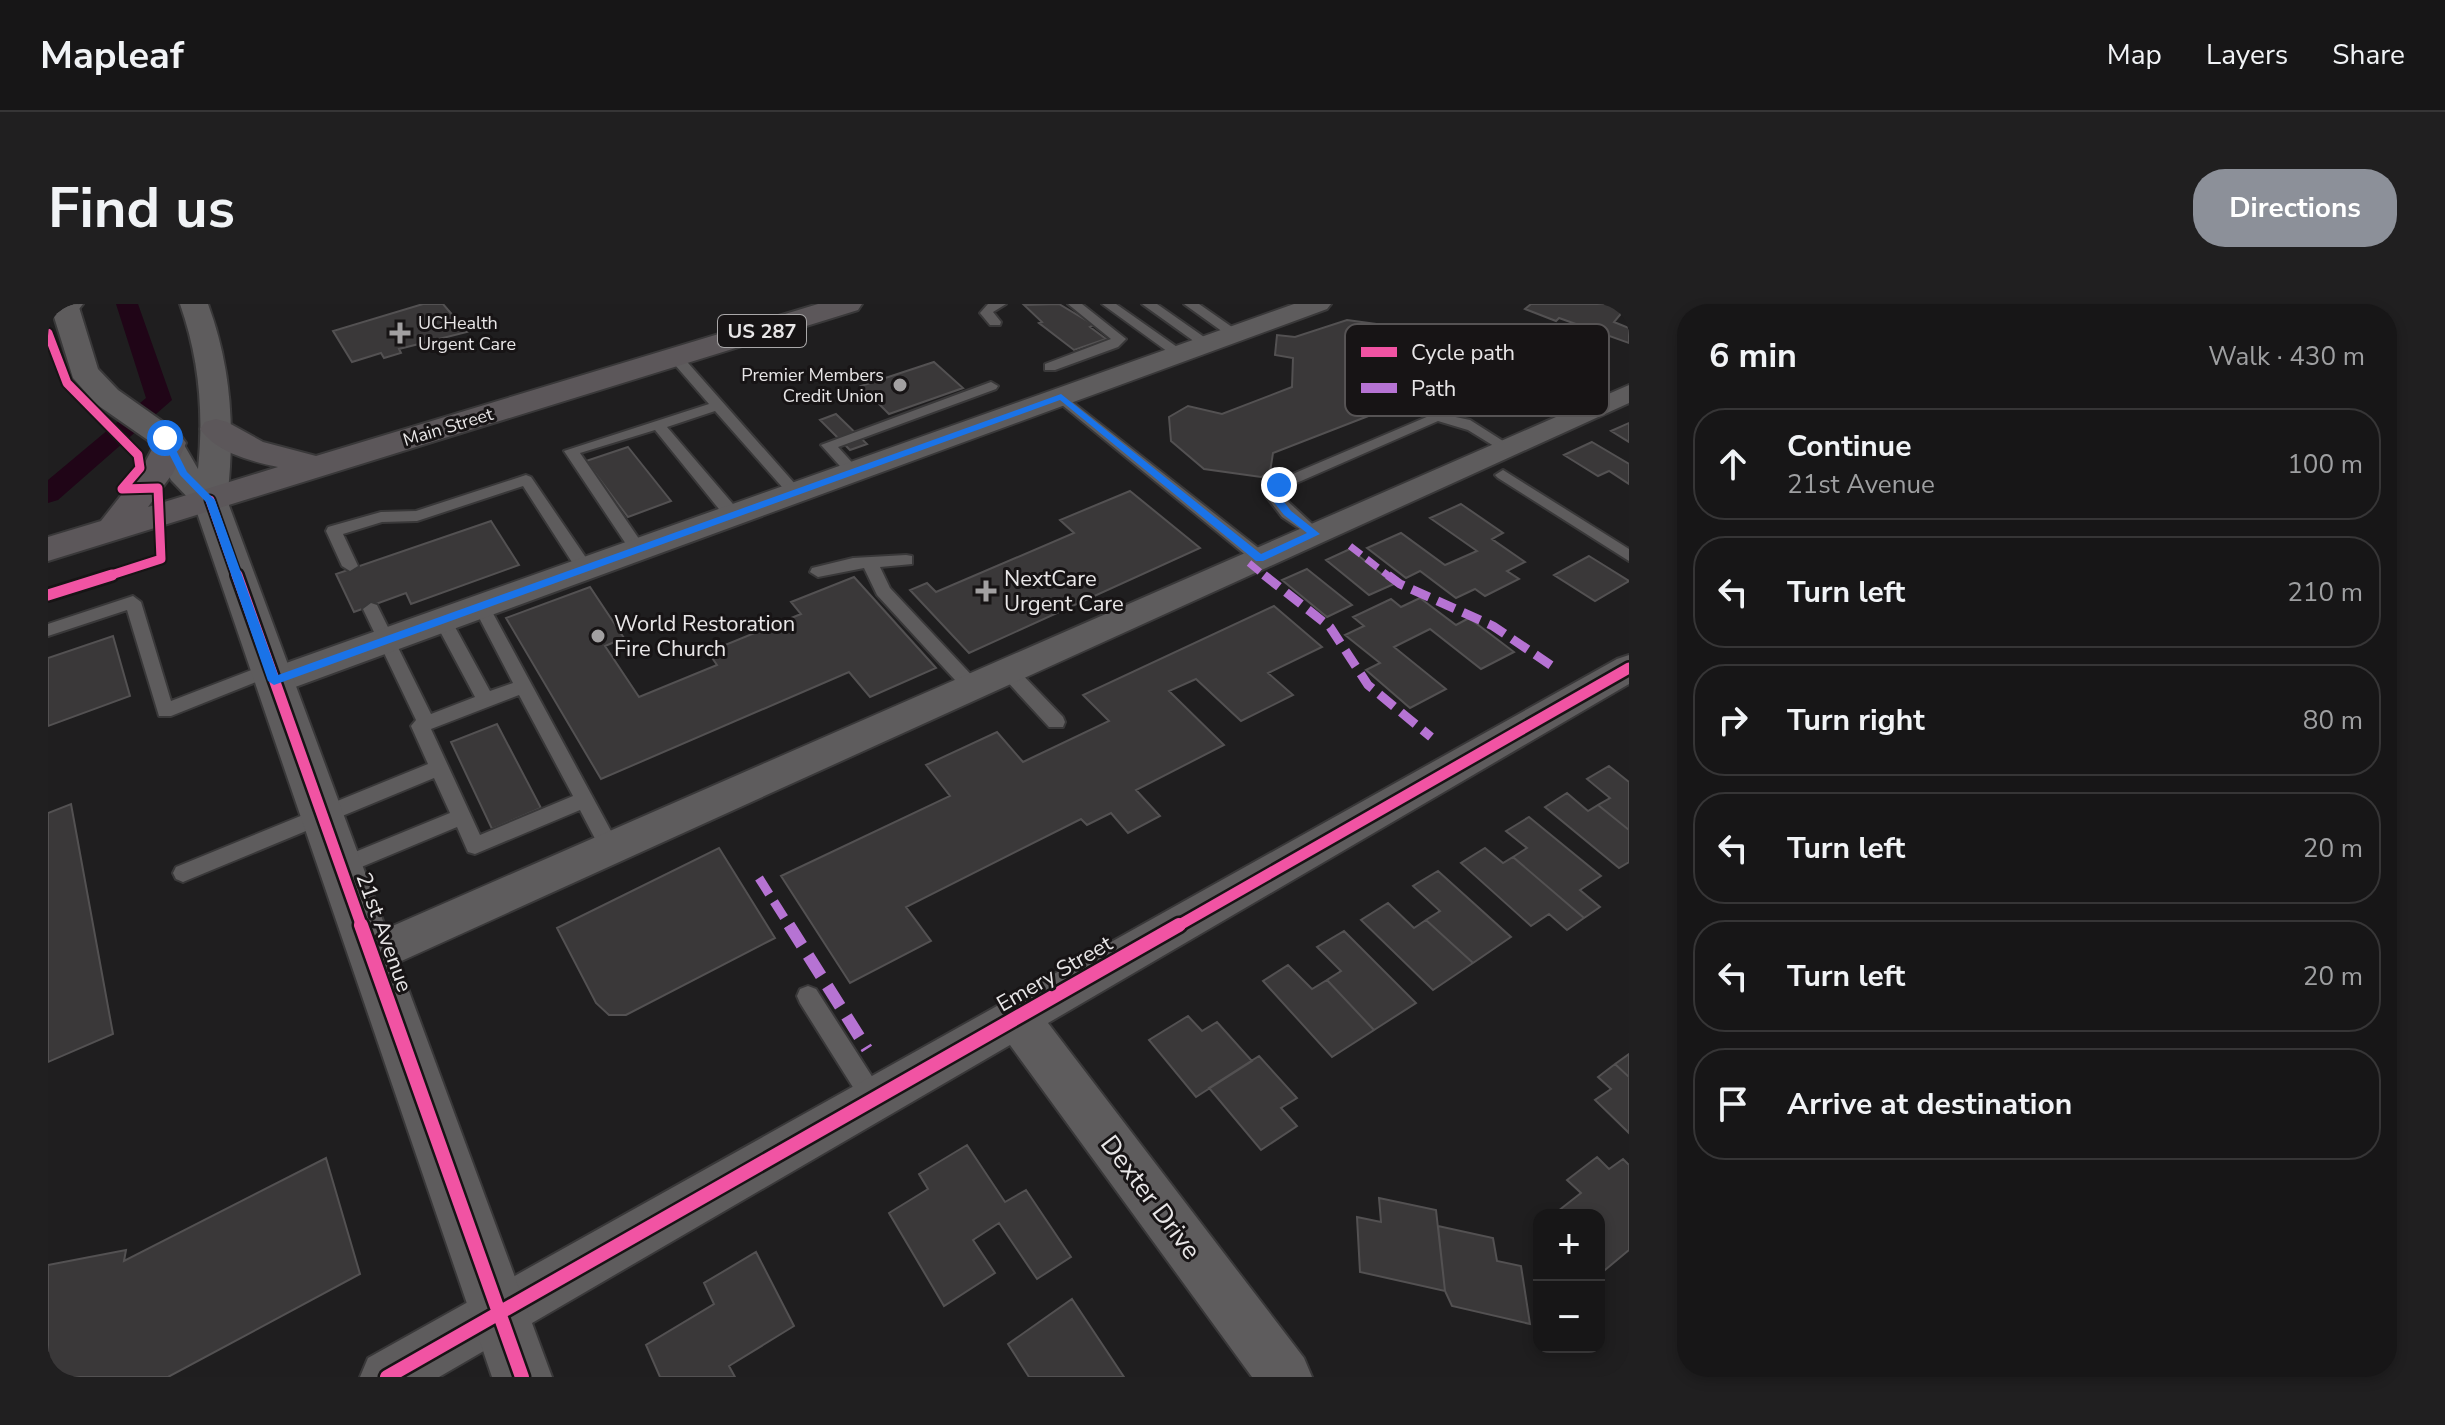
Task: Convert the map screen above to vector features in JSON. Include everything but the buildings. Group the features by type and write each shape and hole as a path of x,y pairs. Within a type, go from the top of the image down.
{"highway":[{"name":"Main Street","path":"48,549 848,304"},
{"path":"113,529 156,473 147,426"},
{"path":"216,429 228,440 251,449 319,467"}],"street":[{"name":"21st Avenue","path":"194,304 208,340 215,372 217,460 210,500"},
{"path":"272,675 386,640 853,472 1064,382 1207,344 1318,304"},
{"name":"21st Avenue","path":"62,305 84,372 107,397 147,426 183,473 210,500 522,1377"},
{"path":"1609,404 1629,393"},
{"path":"371,955 1315,534 1505,461 1587,416"},
{"name":"Emery Street","path":"387,1377 1629,668"},
{"name":"Dexter Drive","path":"1017,1018 1285,1377"}],"lane":[{"path":"995,322 986,313 989,308 1000,304"},
{"path":"1074,304 1119,339 1064,382 1260,558"},
{"path":"1108,304 1207,344"},
{"path":"1148,304 1207,344"},
{"path":"1190,304 1207,344"},
{"path":"676,358 795,493"},
{"path":"853,472 828,445 991,386"},
{"path":"638,549 571,451 718,406"},
{"path":"1315,534 1288,513 1274,496 1279,485 1436,417 1453,418 1471,425 1505,461 1629,556"},
{"path":"658,425 733,515"},
{"path":"350,566 334,531 381,517 417,516 526,480 585,569"},
{"path":"818,572 869,562 906,560"},
{"path":"869,562 883,591 972,687"},
{"path":"48,630 133,602 165,711 272,675"},
{"path":"481,606 610,848"},
{"path":"371,609 426,723"},
{"path":"443,620 486,700"},
{"path":"1008,671 1056,722"},
{"path":"523,686 420,726 475,846 584,800"},
{"path":"183,873 439,768"},
{"path":"340,867 461,817"},
{"path":"808,996 874,1100"}],"waterway":[{"path":"48,494 159,400 127,304"}],"marked path":[{"path":"1350,546 1400,584 1493,626 1555,668"},
{"path":"1249,563 1330,627 1368,685 1431,737"},
{"path":"759,878 867,1049"}],"cycle path":[{"path":"48,333 67,383 138,455 140,468 122,489"},
{"path":"48,595 161,559 158,488 122,489"},
{"path":"210,500 522,1377"},
{"path":"387,1377 1629,668"}],"place":[{"name":"UCHealth Urgent Care","path":"400,333"},
{"name":"Premier Members Credit Union","path":"900,385"},
{"name":"NextCare Urgent Care","path":"986,591"},
{"name":"World Restoration Fire Church","path":"598,636"}],"route":[{"path":"165,438 183,473 210,500 274,681 1061,397 1260,558 1315,534 1288,513 1274,496 1279,485"}]}
